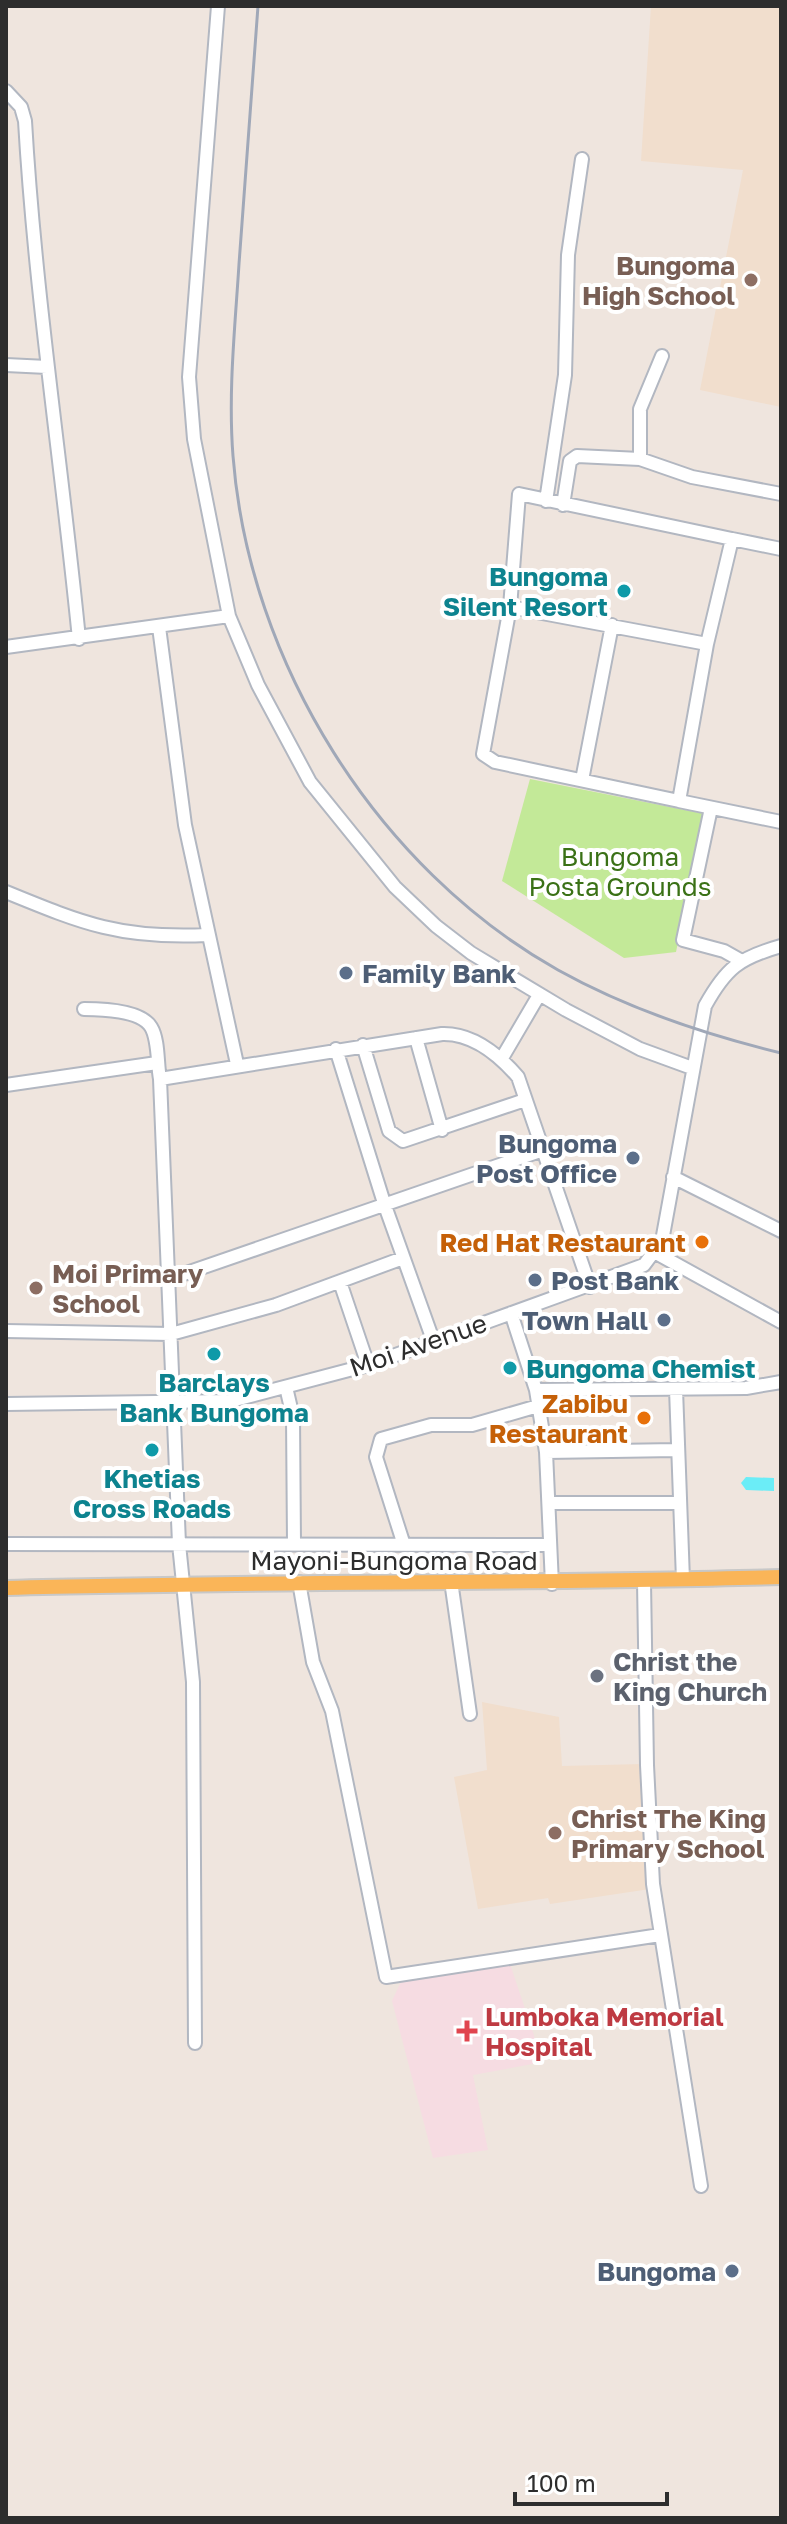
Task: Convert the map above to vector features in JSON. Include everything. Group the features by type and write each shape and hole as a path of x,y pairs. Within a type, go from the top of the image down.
{"main road":[{"name":"Mayoni-Bungoma Road","path":"6,1588 299,1582 552,1584 781,1577"}],"street":[{"path":"218,6 189,377 194,439 229,616 283,737 310,782 354,840 436,926 539,995 640,1049 692,1068"},
{"path":"6,91 21,107 25,121 47,367 65,493 79,639"},
{"path":"546,501 565,375 568,255 582,159"},
{"path":"640,459 640,409 662,356"},
{"path":"6,365 47,367"},
{"path":"563,505 572,457 640,459 692,477 781,494"},
{"path":"781,549 519,494 510,607 483,754 495,762 781,822"},
{"path":"679,801 707,644 732,539"},
{"path":"510,607 707,644"},
{"path":"6,647 229,616"},
{"path":"582,780 612,625"},
{"path":"159,627 185,825 237,1064"},
{"path":"711,808 683,940 724,951 740,960"},
{"path":"6,892 89,926 159,937 207,935"},
{"path":"781,946 740,960 724,973 705,1006 662,1241 656,1253 781,1322"},
{"path":"502,1058 539,995"},
{"path":"84,1009 115,1009 145,1021 154,1035 160,1079 179,1544 193,1682 195,2043"},
{"path":"160,1079 363,1045 465,1036 502,1058 518,1077 590,1287"},
{"path":"416,1038 442,1130"},
{"path":"363,1045 389,1131 403,1141 525,1100"},
{"path":"336,1049 384,1203 433,1340"},
{"path":"6,1085 157,1063"},
{"path":"169,1279 543,1150"},
{"path":"673,1177 781,1231"},
{"name":"Moi Avenue","path":"6,1404 231,1401 368,1365 631,1272 656,1253"},
{"path":"6,1331 171,1334 255,1312 403,1258"},
{"path":"340,1282 368,1365"},
{"path":"511,1313 536,1390 546,1452 552,1584"},
{"path":"536,1390 746,1388 781,1382"},
{"path":"286,1387 293,1417 294,1543"},
{"path":"676,1389 683,1580"},
{"path":"403,1542 376,1457 381,1439 431,1425 472,1425 538,1406"},
{"path":"546,1452 677,1450"},
{"path":"550,1503 678,1503"},
{"path":"6,1544 403,1542 550,1545"},
{"path":"451,1581 470,1714"},
{"path":"299,1582 313,1662 332,1711 386,1977 660,1935"},
{"path":"644,1582 647,1765 653,1884 701,2186"}],"shaded area":[{"name":"Bungoma High School","path":"651,6 781,6 781,407 700,390 743,170 641,161"},
{"name":"Christ The King Primary School","path":"482,1702 559,1717 562,1766 643,1764 650,1889 550,1904 548,1898 478,1909 454,1777 487,1770"},
{"name":"Lumboka Memorial Hospital","path":"509,1961 543,2062 473,2075 488,2150 433,2158 392,2001 403,1977"}],"green space":[{"name":"Bungoma Posta Grounds","path":"530,779 705,814 676,952 624,958 502,881"}],"water":[{"path":"746,1477 774,1478 774,1491 746,1490 741,1483"}],"railway":[{"path":"258,6 234,336 233,456 244,533 265,609 295,683 334,752 380,817 433,876 493,927 558,970 611,997 695,1029 781,1053"}],"place":[{"name":"Bungoma High School","path":"751,280"},
{"name":"Bungoma Silent Resort","path":"624,591"},
{"name":"Family Bank","path":"346,973"},
{"name":"Bungoma Post Office","path":"633,1158"},
{"name":"Red Hat Restaurant","path":"702,1242"},
{"name":"Post Bank","path":"535,1280"},
{"name":"Moi Primary School","path":"36,1288"},
{"name":"Town Hall","path":"664,1320"},
{"name":"Barclays Bank Bungoma","path":"214,1354"},
{"name":"Bungoma Chemist","path":"510,1368"},
{"name":"Zabibu Restaurant","path":"644,1418"},
{"name":"Khetias Cross Roads","path":"152,1450"},
{"name":"Christ the King Church","path":"597,1676"},
{"name":"Christ The King Primary School","path":"555,1833"},
{"name":"Lumboka Memorial Hospital","path":"467,2031"},
{"name":"Bungoma","path":"732,2271"}]}
